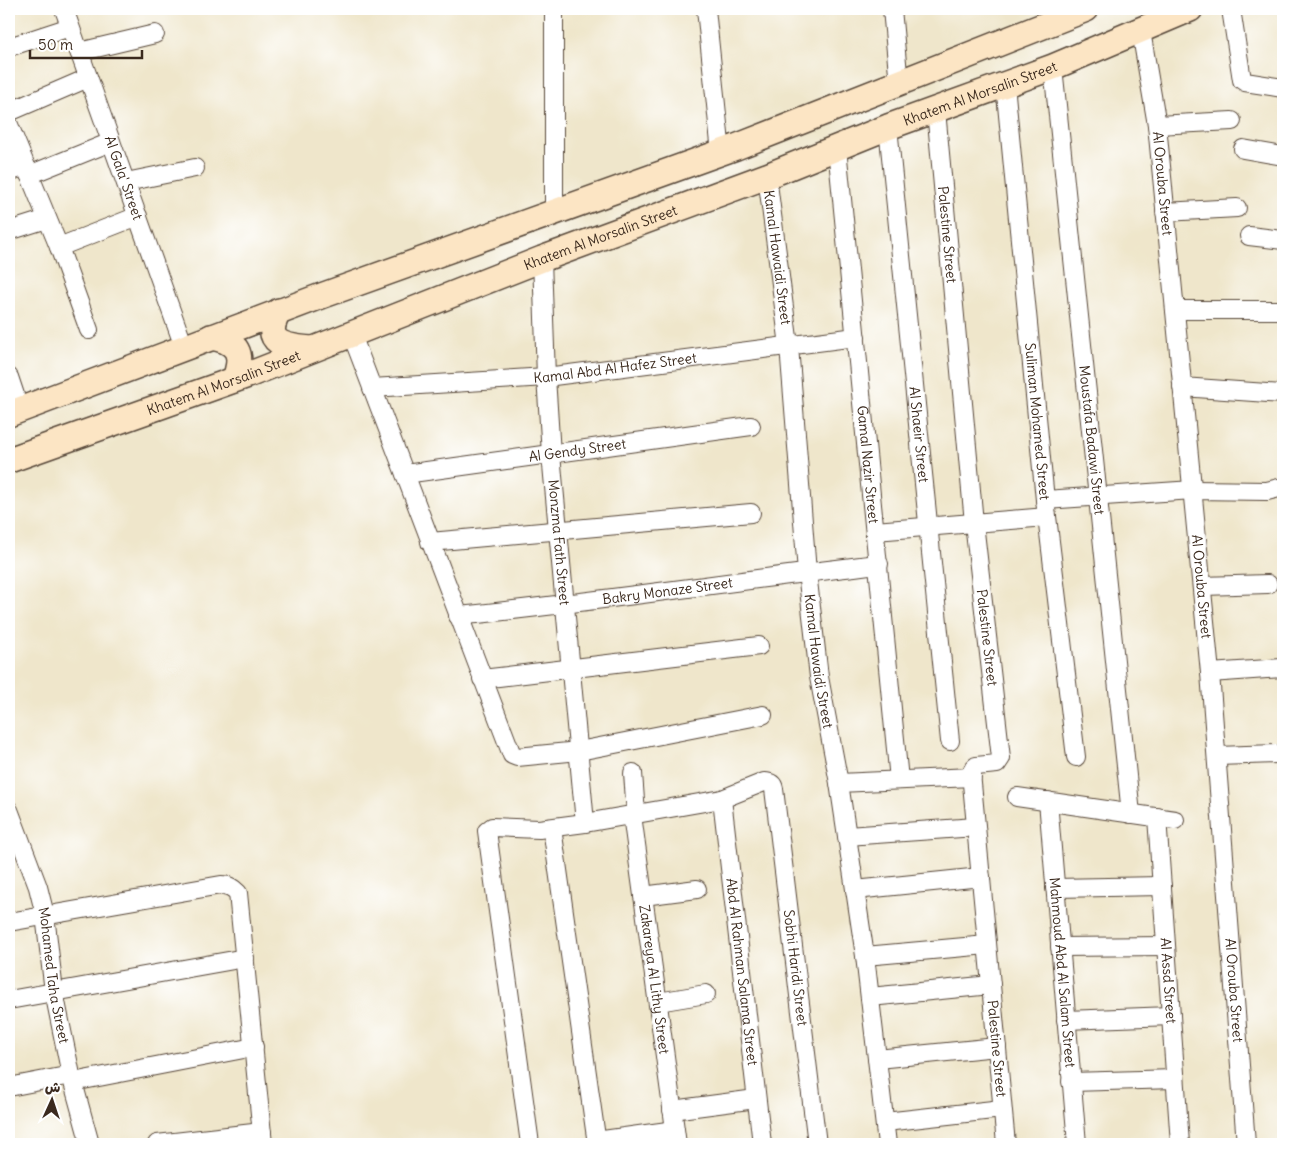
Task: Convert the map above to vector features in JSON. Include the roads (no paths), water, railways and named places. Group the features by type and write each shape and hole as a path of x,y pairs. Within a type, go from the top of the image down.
{"main road":[{"path":"12,405 184,347 554,211 722,153 1086,9"},
{"name":"Khatem Al Morsalin Street","path":"9,460 314,350 542,259 1053,67 1190,9"},
{"path":"280,311 272,327 273,335 277,341 291,348 314,350"},
{"path":"211,337 223,339 235,347 240,360 235,379"}],"street":[{"name":"Al Gala' Street","path":"64,9 184,347"},
{"path":"554,9 554,211"},
{"path":"706,9 722,153"},
{"path":"892,9 899,84"},
{"path":"1231,9 1242,80 1244,82 1283,88"},
{"path":"9,47 70,27"},
{"name":"Al Orouba Street","path":"1141,31 1157,125 1193,490 1217,756 1246,1144"},
{"path":"79,52 155,34"},
{"name":"Moustafa Badawi Street","path":"1053,67 1131,814"},
{"path":"9,112 88,78"},
{"name":"Suliman Mohamed Street","path":"1005,84 1046,508 1076,757"},
{"name":"Palestine Street","path":"936,110 974,523 1001,758 997,764 974,768 971,773 1006,1144"},
{"path":"1157,125 1232,121"},
{"path":"9,126 59,247 89,330"},
{"name":"Al Shaeir Street","path":"888,128 950,741"},
{"path":"9,172 27,171 111,142"},
{"name":"Gamal Nazir Street","path":"837,148 899,780"},
{"path":"1243,149 1283,156"},
{"path":"126,182 195,168"},
{"name":"Kamal Hawaidi Street","path":"767,176 788,346 806,572 818,678 847,836 865,956 887,1144"},
{"path":"1165,212 1237,208"},
{"path":"59,247 138,216"},
{"path":"9,231 47,219"},
{"path":"1249,236 1283,240"},
{"name":"Monzma Fath Street","path":"542,259 551,454 585,823"},
{"path":"1175,310 1283,310"},
{"path":"352,335 510,752 518,757 579,751 763,715"},
{"name":"Kamal Abd Al Hafez Street","path":"372,388 546,377 856,337"},
{"path":"9,377 12,405"},
{"path":"1182,387 1283,394"},
{"name":"Al Gendy Street","path":"404,474 751,426"},
{"path":"875,531 974,523 1099,496 1193,490 1267,491 1283,486"},
{"path":"430,542 752,513"},
{"name":"Bakry Monaze Street","path":"458,616 565,605 878,564"},
{"path":"1202,586 1268,584"},
{"path":"482,680 759,646"},
{"path":"1210,673 1282,668"},
{"path":"1217,756 1276,754"},
{"name":"Zakareya Al Lithy Street","path":"633,773 634,814 643,896 676,1137"},
{"path":"838,783 972,777"},
{"name":"Sobhi Haridi Street","path":"722,799 764,782 769,782 773,785 817,1144"},
{"path":"1017,797 1175,820"},
{"path":"530,1144 487,836 488,831 492,827 552,828 722,799"},
{"name":"Abd Al Rahman Salama Street","path":"722,799 762,1144"},
{"name":"Mahmoud Abd Al Salam Street","path":"1048,801 1077,1144"},
{"name":"Mohamed Taha Street","path":"9,810 38,887 45,915 54,992 72,1078 90,1144"},
{"name":"Al Assd Street","path":"1157,817 1180,1144"},
{"path":"847,836 976,827"},
{"path":"552,828 596,1143 676,1137"},
{"path":"855,890 981,877"},
{"path":"9,922 221,885 228,885 238,893 262,1138 157,1144"},
{"path":"1055,888 1162,886"},
{"path":"643,896 696,889"},
{"path":"865,956 987,945"},
{"path":"1060,947 1166,946"},
{"path":"9,1000 245,958"},
{"path":"870,997 991,985"},
{"path":"658,1002 706,994"},
{"path":"1066,1020 1171,1016"},
{"path":"9,1087 72,1078 254,1046"},
{"path":"877,1059 997,1047"},
{"path":"1072,1082 1175,1079"},
{"path":"672,1110 756,1099"},
{"path":"884,1122 1002,1109"}]}
